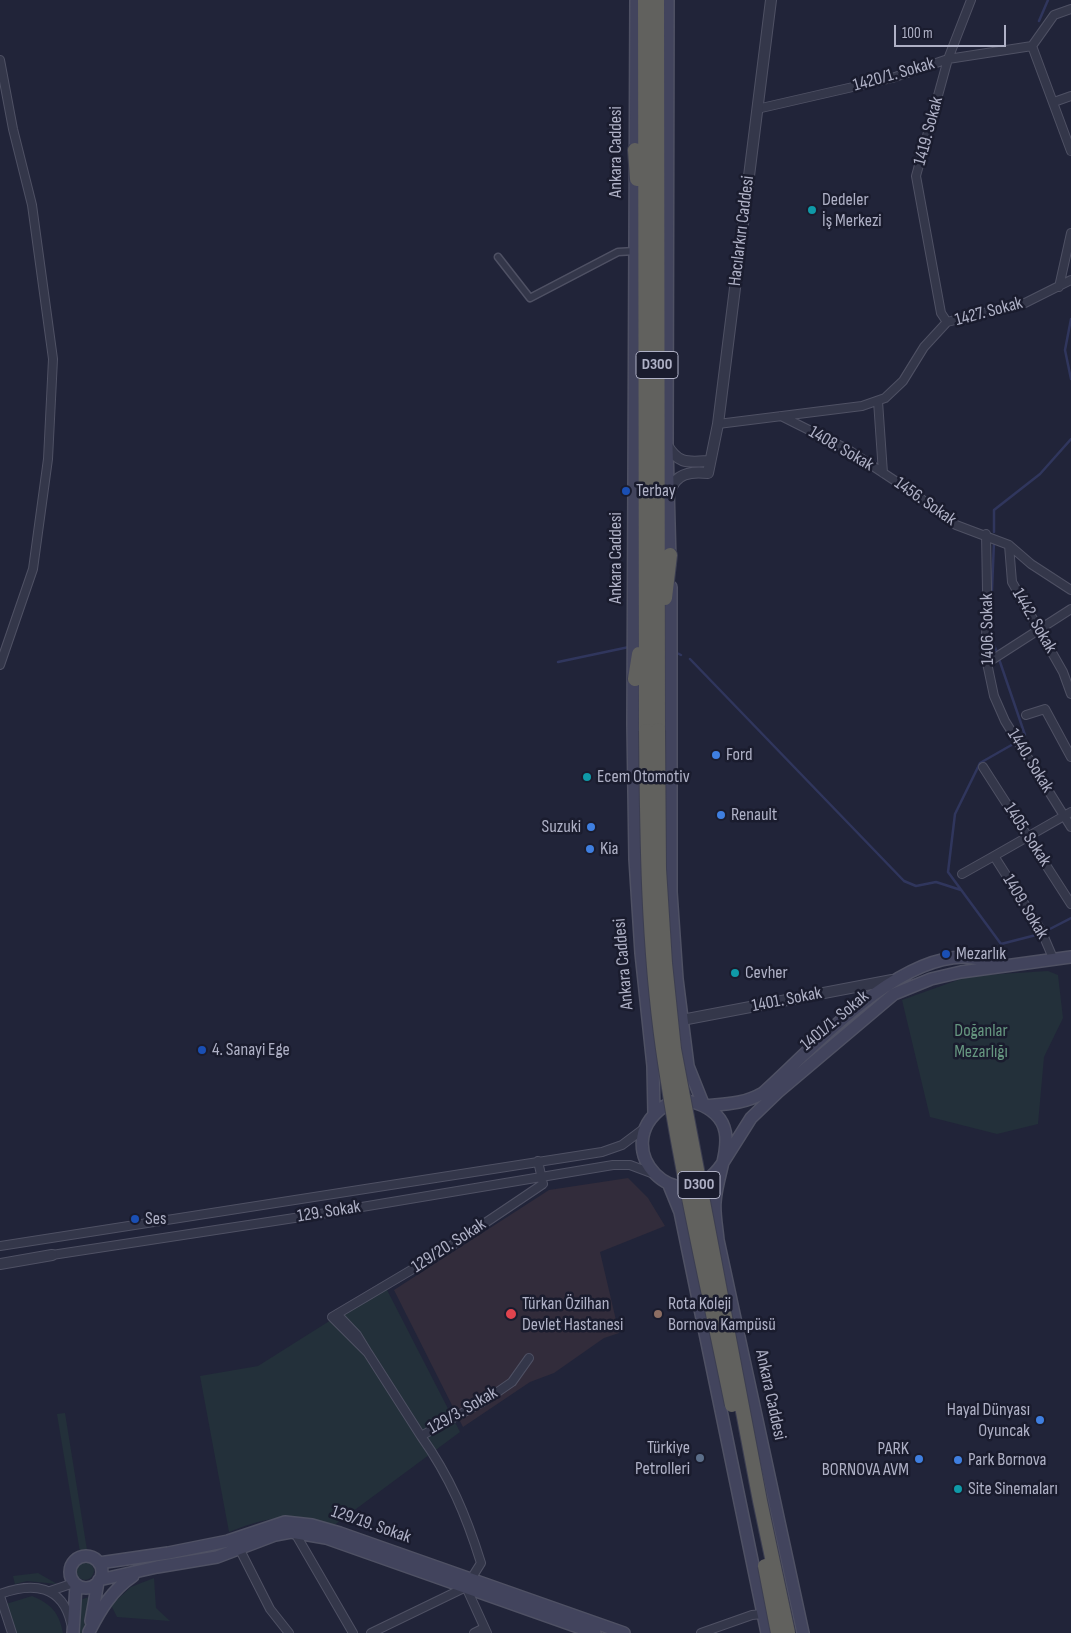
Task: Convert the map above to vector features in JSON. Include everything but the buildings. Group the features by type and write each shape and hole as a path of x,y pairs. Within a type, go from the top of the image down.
{"highway":[{"name":"Ankara Caddesi","path":"645,0 645,606 665,963 674,1049 756,1482 788,1633"},
{"path":"658,0 667,68"},
{"name":"Ankara Caddesi","path":"658,0 658,671 652,731 648,869 654,965 663,1048 681,1148 778,1633"},
{"path":"635,150 645,269"},
{"path":"658,671 670,555"},
{"path":"635,679 645,606"}],"main road":[{"name":"Ankara Caddesi","path":"636,0 635,859 641,952 653,1066 654,1114"},
{"name":"Ankara Caddesi","path":"668,0 667,445 670,555 671,892 688,1066 704,1106 715,1113 725,1129 727,1147 715,1202 718,1240 803,1633"},
{"name":"1401/1. Sokak","path":"704,1106 738,1104 752,1100 763,1093 858,1006 892,980 926,965 963,957 1009,964"},
{"name":"1401/1. Sokak","path":"722,1164 751,1118 778,1092 894,994 931,979 1009,964 1071,957"},
{"path":"1053,958 1071,963"},
{"path":"704,1106 681,1101 666,1105 654,1114 646,1127 643,1138 643,1152 650,1168 669,1185 680,1212 767,1633"},
{"path":"669,1185 685,1186 700,1183 717,1172 722,1164"},
{"name":"129/19. Sokak","path":"99,1563 212,1545 276,1524 292,1522 340,1533 595,1633"},
{"name":"129/19. Sokak","path":"99,1581 157,1567 217,1556 275,1535 294,1532 326,1538 624,1633"},
{"path":"72,1630 75,1584 69,1573 76,1559 90,1557 99,1563 102,1572 89,1633"},
{"path":"89,1633 107,1600 120,1585 138,1572"},
{"path":"75,1584 89,1588 99,1581"}],"street":[{"name":"Hacılarkırı Caddesi","path":"668,498 672,482 680,476 690,473 708,473 718,424 771,0"},
{"name":"1419. Sokak","path":"947,322 941,313 916,176 948,59 971,0"},
{"path":"1071,9 1054,14 1032,46 1071,151"},
{"name":"1420/1. Sokak","path":"757,109 892,78 948,59 1032,46"},
{"path":"0,60 13,129 32,206 54,359 48,459 33,569 0,666"},
{"path":"1054,102 1071,96"},
{"path":"1059,287 1071,233"},
{"path":"498,257 530,298 618,252 635,251"},
{"name":"1427. Sokak","path":"878,401 885,398 902,381 924,347 947,322 1025,303 1071,280"},
{"name":"1408. Sokak","path":"718,424 862,406 878,401 883,472"},
{"name":"1408. Sokak","path":"781,416 847,449 883,472"},
{"path":"667,445 674,456 680,461 710,461"},
{"name":"1456. Sokak","path":"883,472 956,525 986,534 1009,545 1031,564 1071,590"},
{"name":"1406. Sokak","path":"986,534 987,663 994,696 1005,721"},
{"name":"1442. Sokak","path":"1009,545 1012,582 1063,672 1071,694"},
{"path":"987,663 1071,609"},
{"path":"1026,715 1045,709 1071,757"},
{"name":"1440. Sokak","path":"1005,721 1068,814 1071,827"},
{"name":"1405. Sokak","path":"983,767 1071,904"},
{"name":"1409. Sokak","path":"962,874 1068,814"},
{"name":"1409. Sokak","path":"994,856 1041,930 1053,958"},
{"name":"1401. Sokak","path":"682,1020 892,980"},
{"name":"129. Sokak","path":"0,1246 613,1149 646,1127"},
{"path":"538,1160 542,1176"},
{"name":"129. Sokak","path":"0,1264 314,1215 542,1176 624,1165 638,1167 657,1176"},
{"name":"129/20. Sokak","path":"335,1316 445,1250 543,1184 542,1176"},
{"name":"129/3. Sokak","path":"335,1316 368,1353 421,1436 490,1398 512,1382 529,1358"},
{"path":"371,1633 470,1583 481,1563 468,1523 442,1464 421,1436"},
{"path":"294,1532 354,1633"},
{"path":"239,1548 270,1608 289,1633"},
{"path":"470,1583 485,1630 474,1633"},
{"path":"50,1591 75,1584"},
{"path":"12,1633 2,1594 37,1588 50,1591 61,1600 68,1612 72,1630"},
{"path":"700,1633 763,1614"}],"shaded area":[{"name":"Türkan Özilhan Devlet Hastanesi","path":"628,1178 648,1198 665,1226 600,1252 619,1333 604,1338 554,1373 530,1382 463,1427 394,1290 549,1190"}],"green space":[{"name":"Doğanlar Mezarlığı","path":"1048,971 1058,975 1063,1018 1044,1057 1038,1124 997,1134 930,1117 902,1000 969,976"},
{"path":"385,1286 460,1432 333,1526 304,1519 280,1518 257,1522 229,1532 200,1376 258,1366"},
{"path":"65,1413 87,1550 80,1552 57,1414"},
{"path":"85,1562 91,1565 94,1571 91,1577 85,1580 79,1577 76,1571 79,1565"},
{"path":"38,1573 57,1584 27,1581 15,1584 13,1576"},
{"path":"154,1578 156,1608 170,1621 117,1617 111,1605 131,1587"},
{"path":"32,1596 44,1602 53,1610 59,1619 63,1633 15,1633 6,1604"},
{"path":"92,1596 83,1633 79,1633 80,1600"}],"waterway":[{"path":"1039,21 1048,0"},
{"path":"1071,319 1065,350 1071,379"},
{"path":"994,532 994,510 1040,474 1071,439"},
{"path":"994,542 990,636 997,652"},
{"path":"558,662 629,647"},
{"path":"675,652 681,655"},
{"path":"690,659 904,881 916,886 936,882 961,890"},
{"path":"999,659 1025,735 1021,739"},
{"path":"1015,743 980,763 955,814 948,872 1001,944 1040,934"},
{"path":"1046,931 1071,918"}],"place":[{"name":"Dedeler İş Merkezi","path":"812,210"},
{"name":"Terbay","path":"626,491"},
{"name":"Ford","path":"716,755"},
{"name":"Ecem Otomotiv","path":"587,777"},
{"name":"Renault","path":"721,815"},
{"name":"Suzuki","path":"591,827"},
{"name":"Kia","path":"590,849"},
{"name":"Mezarlık","path":"946,954"},
{"name":"Cevher","path":"735,973"},
{"name":"4. Sanayi Ege","path":"202,1050"},
{"name":"Ses","path":"135,1219"},
{"name":"Türkan Özilhan Devlet Hastanesi","path":"511,1314"},
{"name":"Rota Koleji Bornova Kampüsü","path":"658,1314"},
{"name":"Hayal Dünyası Oyuncak","path":"1040,1420"},
{"name":"Türkiye Petrolleri","path":"700,1458"},
{"name":"PARK BORNOVA AVM","path":"919,1459"},
{"name":"Park Bornova","path":"958,1460"},
{"name":"Site Sinemaları","path":"958,1489"}]}
